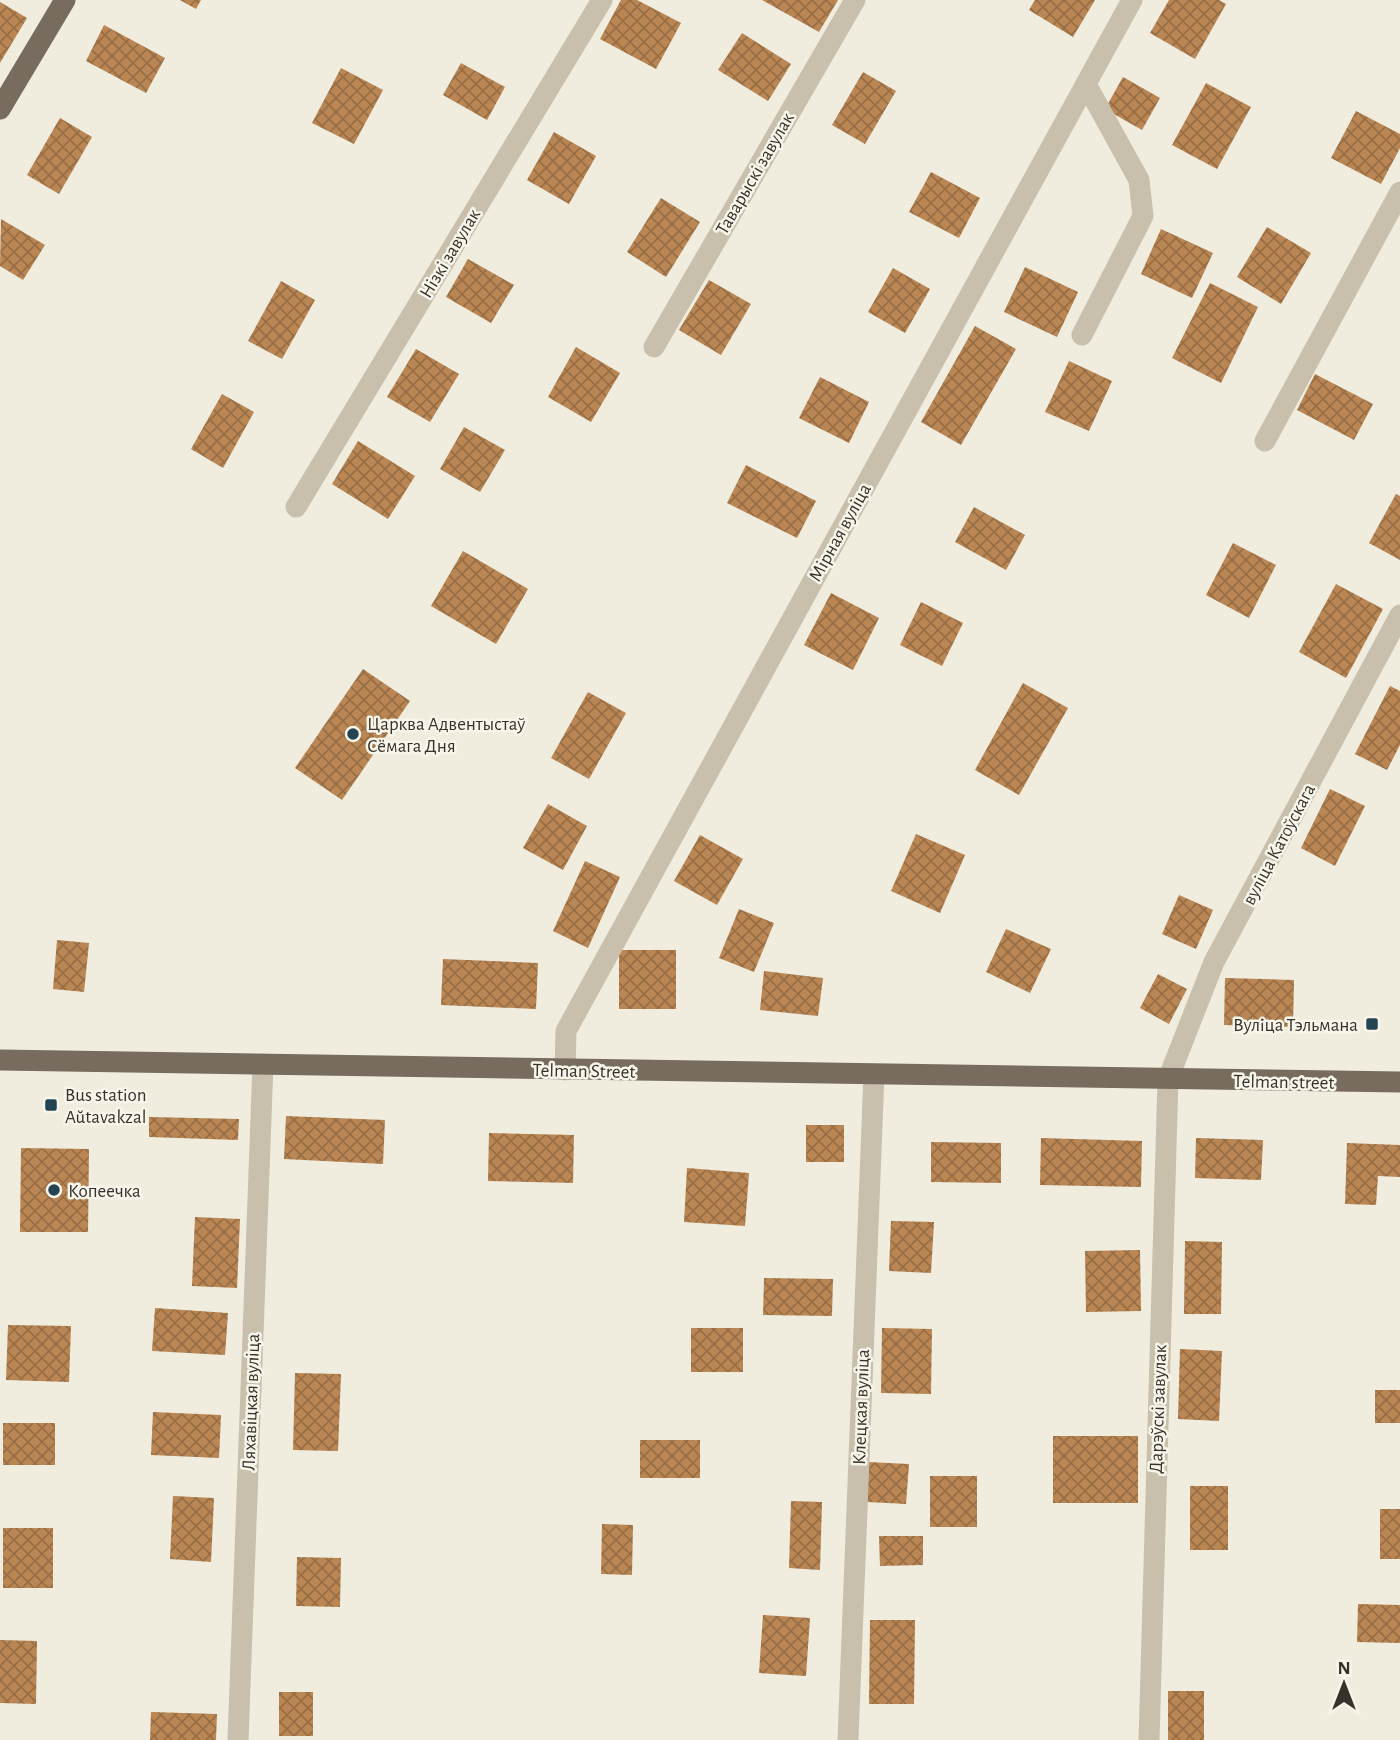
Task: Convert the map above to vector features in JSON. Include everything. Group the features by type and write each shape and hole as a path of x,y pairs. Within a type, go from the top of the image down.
{"main road":[{"path":"0,107 65,0"},
{"name":"Telman Street","path":"0,1060 1168,1079"},
{"name":"Telman street","path":"1168,1079 1400,1082"}],"street":[{"name":"Нізкі завулак","path":"296,507 602,0"},
{"name":"Таварыскі завулак","path":"654,347 855,0"},
{"name":"Мірная вуліца","path":"565,1070 566,1031 1132,0"},
{"path":"1082,335 1143,216 1139,180 1086,84"},
{"path":"1265,442 1400,192"},
{"name":"вуліца Катоўскага","path":"1168,1079 1214,962 1400,615"},
{"name":"Ляхавіцкая вуліца","path":"238,1740 263,1064"},
{"name":"Клецкая вуліца","path":"848,1740 874,1074"},
{"name":"Дарэўскі завулак","path":"1149,1740 1168,1079"}],"building":[{"path":"180,0 201,0 196,9"},
{"path":"621,0 637,0 681,23 656,69 600,39"},
{"path":"762,0 838,0 819,32"},
{"path":"1035,0 1095,0 1073,37 1029,10"},
{"path":"1169,0 1219,0 1226,4 1195,59 1150,33"},
{"path":"0,2 27,18 0,63"},
{"path":"104,25 165,58 146,93 86,61"},
{"path":"742,33 791,64 768,101 718,70"},
{"path":"461,63 505,87 487,120 443,95"},
{"path":"341,68 383,90 354,144 312,123"},
{"path":"863,72 896,91 865,144 832,125"},
{"path":"1123,77 1160,98 1142,130 1105,109"},
{"path":"1206,83 1251,107 1217,169 1172,145"},
{"path":"1356,111 1400,134 1400,148 1381,184 1331,158"},
{"path":"60,118 92,137 59,194 27,175"},
{"path":"554,132 596,156 569,204 527,180"},
{"path":"931,172 980,198 959,238 909,212"},
{"path":"661,198 700,222 666,277 627,252"},
{"path":"1,219 45,245 23,280 0,266"},
{"path":"1267,227 1311,253 1281,304 1237,277"},
{"path":"1161,229 1213,253 1192,298 1141,274"},
{"path":"468,259 514,285 491,323 446,297"},
{"path":"1025,267 1078,292 1057,337 1004,312"},
{"path":"893,268 930,289 905,333 868,312"},
{"path":"709,280 751,304 721,355 679,330"},
{"path":"281,281 315,300 282,359 248,341"},
{"path":"1210,283 1258,307 1221,383 1172,358"},
{"path":"975,326 1016,349 961,445 921,422"},
{"path":"576,347 620,373 591,422 548,397"},
{"path":"416,349 459,374 430,422 387,397"},
{"path":"1069,361 1112,381 1089,431 1045,412"},
{"path":"1315,374 1373,404 1354,440 1297,410"},
{"path":"820,377 869,402 849,443 799,418"},
{"path":"222,394 254,412 223,468 191,449"},
{"path":"464,427 505,450 480,492 440,469"},
{"path":"358,441 415,476 388,519 332,484"},
{"path":"746,465 816,501 797,538 727,503"},
{"path":"1396,494 1400,496 1400,560 1369,543"},
{"path":"974,507 1025,535 1006,570 955,542"},
{"path":"1233,543 1276,565 1249,618 1206,595"},
{"path":"463,551 528,589 496,644 431,606"},
{"path":"1336,584 1383,609 1346,678 1299,652"},
{"path":"831,593 879,618 853,670 804,645"},
{"path":"921,602 963,623 942,666 900,645"},
{"name":"Царква Адвентыстаў Сёмага Дня","path":"363,669 410,701 342,800 295,768"},
{"path":"1023,683 1068,708 1019,795 975,770"},
{"path":"1390,686 1400,691 1400,745 1387,770 1355,754"},
{"path":"588,692 626,713 589,779 551,758"},
{"path":"1330,789 1365,806 1335,866 1301,848"},
{"path":"548,804 587,826 563,870 523,848"},
{"path":"916,834 965,855 940,913 891,891"},
{"path":"700,835 743,859 717,905 674,881"},
{"path":"585,861 620,877 588,948 553,931"},
{"path":"1179,895 1213,910 1196,949 1162,934"},
{"path":"739,909 774,923 754,972 719,958"},
{"path":"1006,929 1051,949 1030,993 986,972"},
{"path":"57,940 89,943 84,992 53,989"},
{"path":"619,950 676,950 676,1009 619,1009"},
{"path":"443,959 538,963 536,1009 441,1005"},
{"path":"764,971 823,978 818,1016 760,1010"},
{"path":"1158,974 1187,989 1169,1024 1140,1008"},
{"path":"1225,978 1294,980 1293,1027 1224,1025"},
{"path":"286,1116 385,1120 383,1164 284,1159"},
{"path":"149,1117 239,1119 238,1140 149,1137"},
{"path":"806,1125 844,1125 844,1162 806,1162"},
{"path":"489,1133 574,1135 573,1183 488,1181"},
{"path":"1041,1138 1142,1141 1141,1187 1040,1185"},
{"path":"1196,1138 1263,1140 1261,1180 1195,1178"},
{"path":"931,1142 1001,1143 1001,1183 931,1182"},
{"path":"1347,1143 1400,1145 1400,1177 1378,1176 1376,1205 1345,1204"},
{"name":"Копеечка","path":"21,1148 89,1149 88,1232 20,1232"},
{"path":"687,1168 749,1173 745,1226 684,1222"},
{"path":"195,1217 240,1219 237,1288 192,1286"},
{"path":"891,1221 934,1222 931,1273 889,1271"},
{"path":"1185,1241 1222,1242 1221,1314 1184,1314"},
{"path":"1140,1250 1141,1311 1086,1312 1085,1251"},
{"path":"764,1278 833,1279 832,1316 763,1315"},
{"path":"155,1308 228,1313 225,1355 152,1351"},
{"path":"8,1325 71,1326 69,1382 6,1380"},
{"path":"691,1328 743,1328 743,1372 691,1372"},
{"path":"882,1328 932,1329 931,1394 881,1393"},
{"path":"1180,1349 1222,1351 1219,1421 1178,1419"},
{"path":"295,1373 341,1374 338,1451 293,1450"},
{"path":"1375,1390 1400,1390 1400,1423 1375,1423"},
{"path":"153,1412 221,1415 219,1458 151,1455"},
{"path":"3,1423 55,1423 55,1465 3,1465"},
{"path":"1053,1436 1138,1436 1138,1503 1053,1503"},
{"path":"640,1440 700,1440 700,1478 640,1478"},
{"path":"868,1462 909,1464 906,1504 867,1502"},
{"path":"930,1476 977,1476 977,1527 930,1527"},
{"path":"1190,1486 1228,1486 1228,1550 1190,1550"},
{"path":"173,1496 214,1498 211,1562 170,1559"},
{"path":"791,1501 822,1502 820,1570 789,1568"},
{"path":"1380,1509 1400,1509 1400,1559 1380,1559"},
{"path":"602,1524 633,1525 632,1575 601,1574"},
{"path":"3,1528 53,1528 53,1588 3,1588"},
{"path":"879,1536 923,1536 923,1565 880,1566"},
{"path":"297,1557 341,1558 340,1607 296,1606"},
{"path":"1358,1604 1400,1605 1400,1643 1357,1642"},
{"path":"763,1615 810,1618 806,1676 759,1673"},
{"path":"870,1620 915,1620 914,1704 869,1704"},
{"path":"0,1640 37,1641 36,1704 0,1703"},
{"path":"1168,1691 1204,1691 1204,1740 1168,1740"},
{"path":"279,1692 313,1692 313,1736 279,1736"},
{"path":"151,1712 217,1714 216,1740 150,1740"}],"place":[{"name":"Царква Адвентыстаў Сёмага Дня","path":"353,734"},
{"name":"Вуліца Тэльмана","path":"1372,1024"},
{"name":"Bus station Aŭtavakzal","path":"51,1105"},
{"name":"Копеечка","path":"54,1190"}]}
